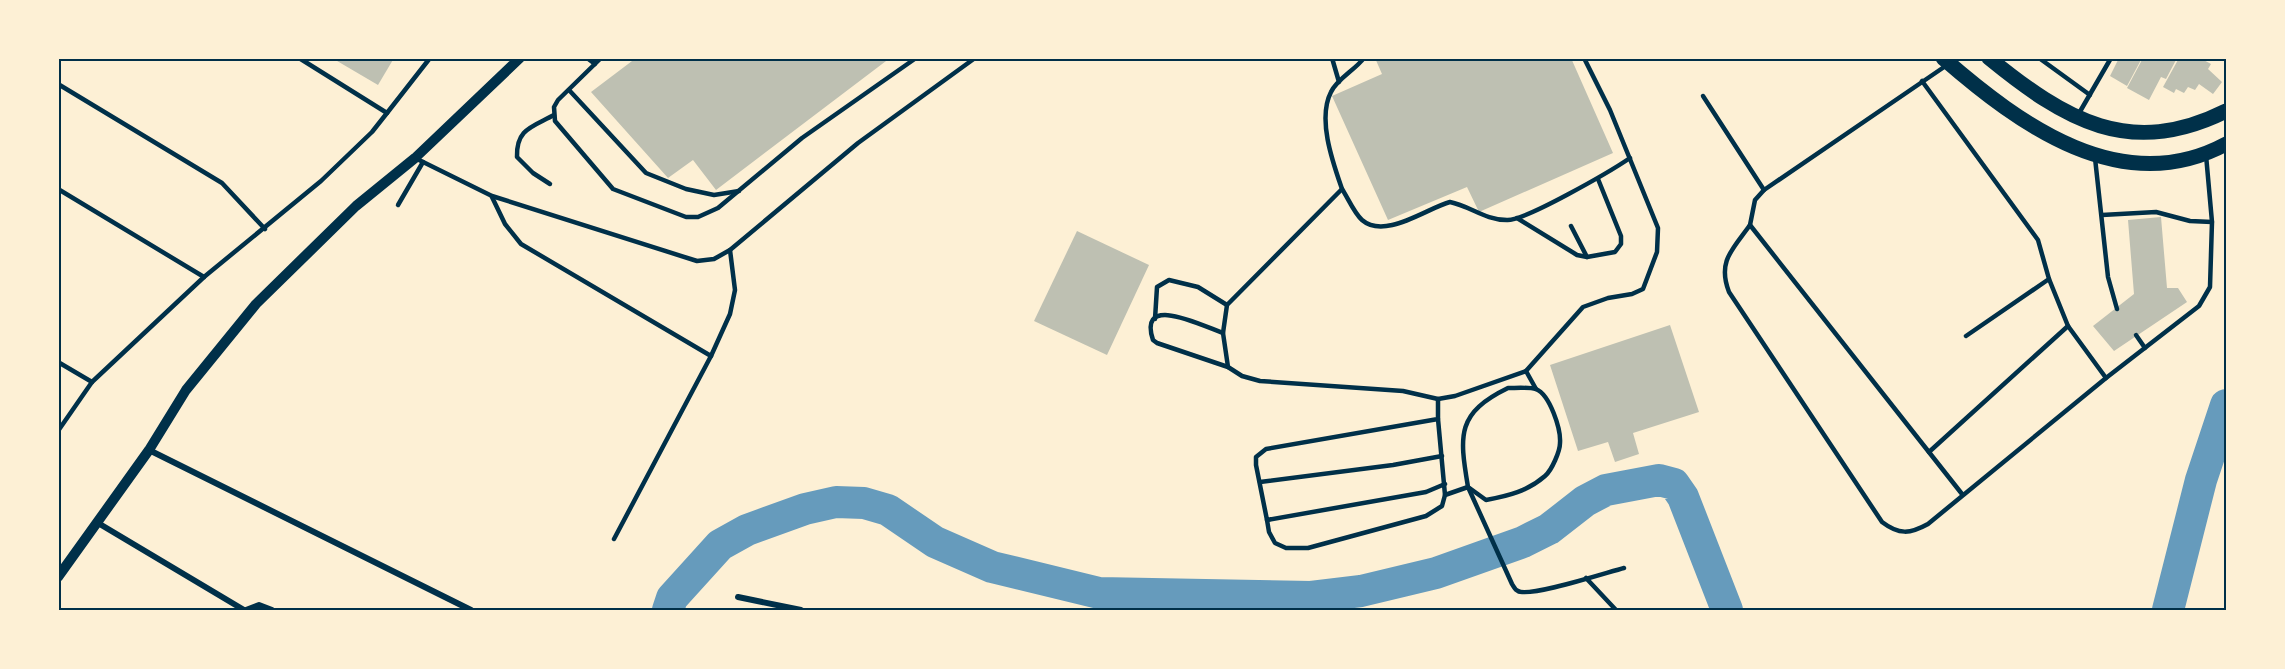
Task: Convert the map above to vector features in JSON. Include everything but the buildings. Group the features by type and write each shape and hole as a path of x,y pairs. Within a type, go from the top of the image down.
{"main road":[{"path":"1989,58 2041,99 2077,117 2126,132 2171,132 2200,124 2226,111"},
{"path":"1949,60 2019,119 2095,155 2128,164 2154,164 2206,155 2226,144"}],"street":[{"path":"58,577 149,450 186,390 256,303 356,206 419,160 520,58"},
{"path":"149,450 471,610"},
{"path":"98,523 245,610 259,605 272,610"},
{"path":"738,597 801,610"}],"lane":[{"path":"299,58 387,113"},
{"path":"58,431 92,382 204,277 265,229 350,155 387,113 430,58"},
{"path":"587,58 595,64"},
{"path":"601,58 558,100 554,115 561,131 600,176 625,195 687,217 698,217 718,208 802,138 916,58"},
{"path":"399,205 419,160 492,196 696,261 714,259 730,250 858,143 975,58"},
{"path":"1332,58 1339,82"},
{"path":"1364,58 1330,92 1326,114 1332,156 1342,189 1362,220 1377,225 1398,224 1450,202 1489,218 1509,221 1598,179 1630,158"},
{"path":"1227,305 1198,287 1169,280 1157,287 1155,319 1151,332 1153,340 1260,381 1403,391 1438,399 1455,396 1526,371 1583,307 1608,298 1632,294 1642,289 1658,252 1658,228 1630,158 1584,58"},
{"path":"2039,58 2090,95"},
{"path":"2077,117 2112,58"},
{"path":"1949,60 1764,190 1755,200 1750,213 1750,225 1725,261 1723,277 1729,292 1882,522 1892,530 1913,533 1928,524 2206,297 2210,287 2212,222 2206,155"},
{"path":"1922,81 2038,240 2049,279 2068,326 2106,378"},
{"path":"58,84 222,183 265,229"},
{"path":"569,90 646,173 686,189 714,195 741,190"},
{"path":"1703,96 1764,190"},
{"path":"550,184 517,157 517,143 524,132 554,115"},
{"path":"2095,155 2108,277 2117,309"},
{"path":"1517,218 1577,255 1599,257 1615,252 1621,244 1621,236 1598,179"},
{"path":"58,189 204,277"},
{"path":"1228,367 1223,333 1227,305 1342,189"},
{"path":"492,196 504,224 520,244 711,356"},
{"path":"2102,215 2156,212 2190,221 2212,222"},
{"path":"1750,225 1962,494"},
{"path":"1571,226 1587,257"},
{"path":"614,539 711,356 734,303 735,283 730,250"},
{"path":"1966,336 2049,279"},
{"path":"1155,319 1163,314 1172,314 1223,333"},
{"path":"1929,453 2068,326"},
{"path":"2136,335 2145,348"},
{"path":"58,363 92,382"},
{"path":"1468,487 1486,500 1530,488 1548,474 1561,444 1558,427 1551,406 1536,389 1526,371"},
{"path":"1536,389 1508,388 1477,408 1466,420 1462,451 1468,487 1476,510 1512,584 1518,591 1526,593 1624,568"},
{"path":"1438,399 1445,484 1443,506 1426,516 1308,548 1286,548 1275,543 1269,532 1256,457 1266,449 1438,419"},
{"path":"1260,482 1394,465 1443,456"},
{"path":"1267,520 1426,492 1445,484"},
{"path":"1445,495 1468,487"},
{"path":"1586,578 1616,610"}],"waterway":[{"path":"2168,610 2201,480 2226,405"},
{"path":"668,610 672,598 720,545 747,530 805,509 836,502 864,503 888,510 935,542 992,567 1099,593 1311,597 1361,591 1436,573 1523,542 1549,529 1585,501 1606,490 1659,480 1674,484 1683,497 1727,610"}]}
